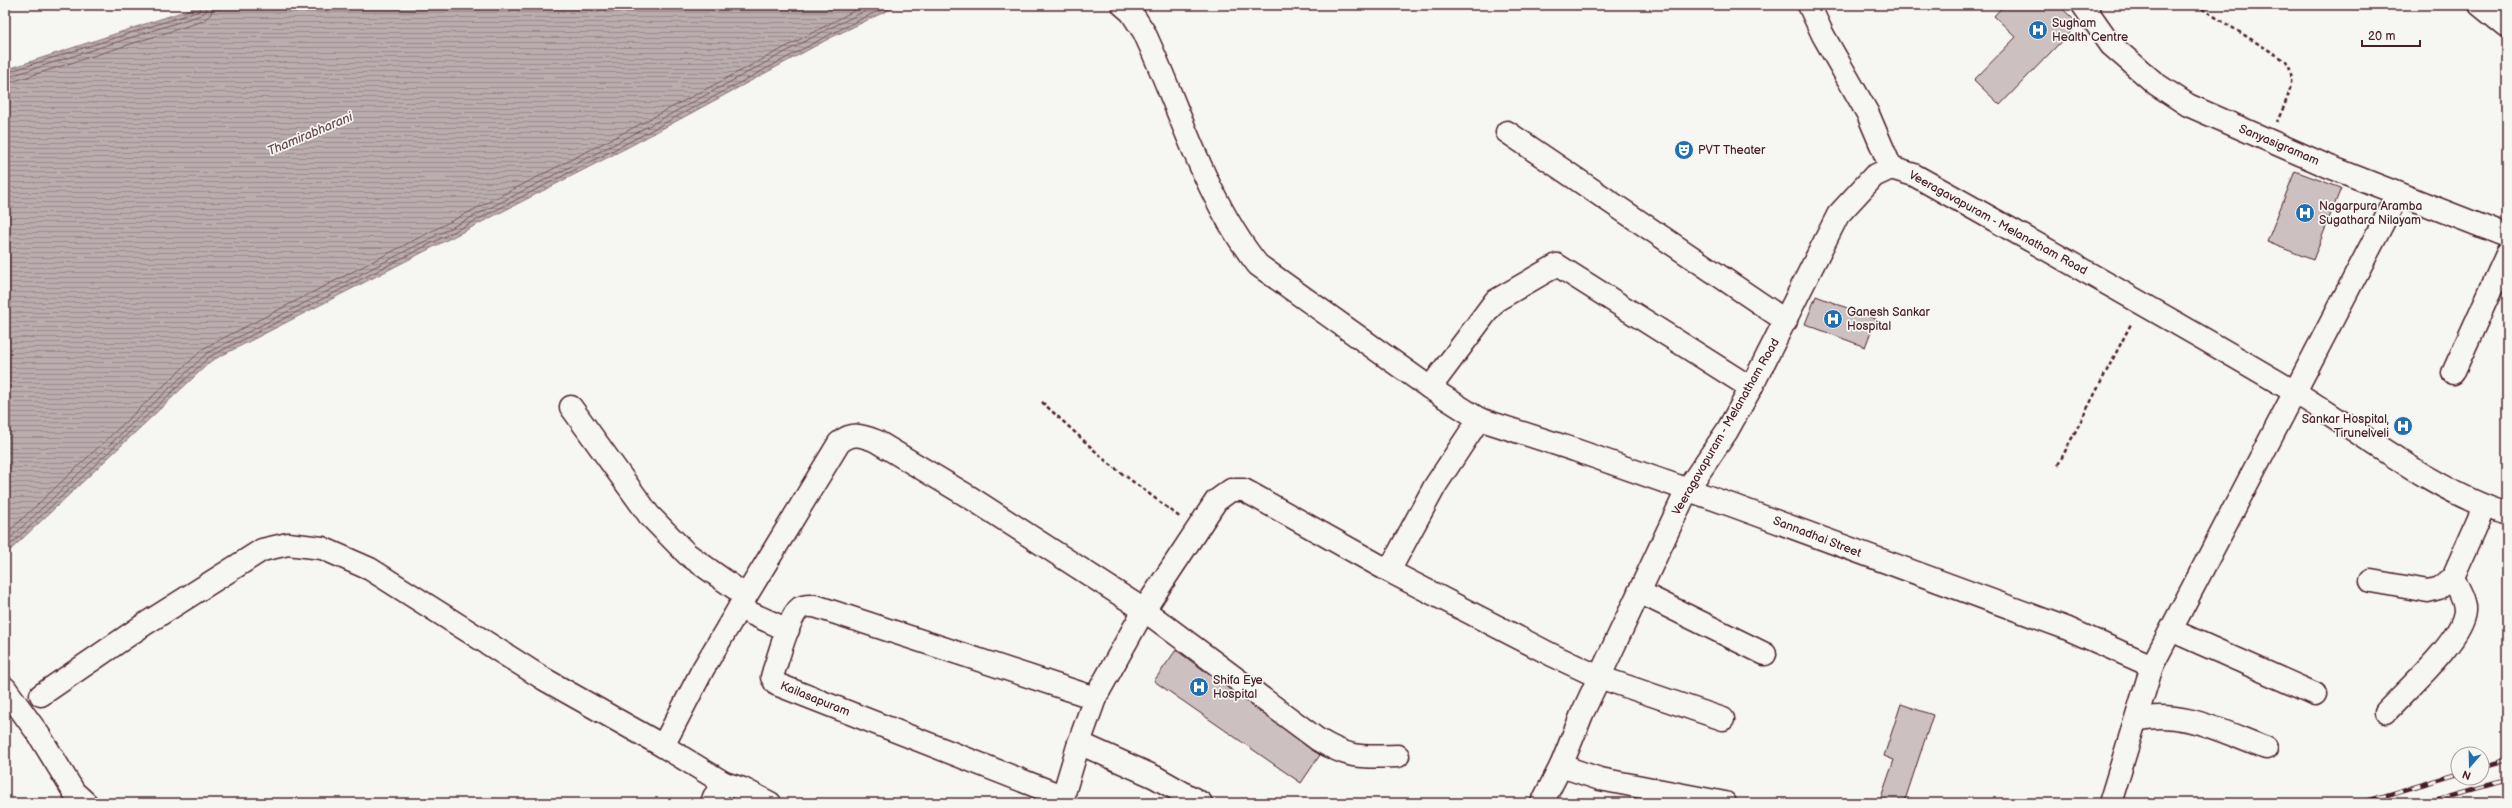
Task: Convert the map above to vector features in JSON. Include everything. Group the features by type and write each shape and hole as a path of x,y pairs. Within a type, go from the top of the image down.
{"street":[{"name":"Sannadhai Street","path":"1123,5 1131,12 1144,32 1216,201 1240,244 1258,265 1430,388 1479,419 1575,450 1688,490 2066,628 2152,666"},
{"path":"1809,5 1823,35 1868,114 1892,168"},
{"name":"Sanyasigramam","path":"2083,5 2111,45 2156,84 2188,105 2398,194 2507,236"},
{"path":"2480,5 2507,27"},
{"path":"1507,132 1786,321"},
{"name":"Veeragavapuram - Melanatham Road","path":"1542,803 1561,766 1599,677 1688,490 1727,431 1751,388 1838,215 1874,176 1892,168 1914,175 2295,392 2448,489 2484,507 2507,514"},
{"path":"2110,803 2152,666 2398,194"},
{"path":"2454,373 2507,254"},
{"path":"1430,388 1495,301 1556,265 1751,388"},
{"path":"571,407 649,515 687,554 742,602 788,630"},
{"path":"1389,571 1435,486 1479,419"},
{"path":"663,746 703,669 839,443 847,436 860,435 876,441 971,498 1144,610 1317,739 1339,753 1357,757 1398,756"},
{"path":"1062,800 1095,698 1144,610 1216,501 1230,490 1244,490 1389,571 1493,626 1599,677 1723,720"},
{"path":"2371,580 2428,591 2439,588 2452,577 2484,507"},
{"path":"41,695 145,624 262,550 288,544 322,548 370,569 537,675 663,746 724,783 743,789 770,803"},
{"path":"2386,712 2452,642 2462,626 2465,610 2463,600 2452,577"},
{"path":"1639,592 1765,654"},
{"name":"Kailasapuram","path":"1062,800 776,684 772,677 788,630 799,609 806,606 815,606 1095,698"},
{"path":"2171,630 2315,694"},
{"path":"5,688 39,735 74,792 86,803"},
{"path":"2136,720 2150,716 2182,719 2266,748"},
{"path":"1079,744 1155,777 1201,803"},
{"path":"1561,766 1600,779 1725,803"},
{"path":"712,803 714,797 724,783"}],"path":[{"path":"2196,5 2286,61 2292,69 2287,97 2270,141"},
{"path":"2058,465 2142,304"},
{"path":"1042,402 1125,476 1197,530"}],"water":[{"name":"Thamirabharani","path":"203,5 899,5 830,38 634,144 211,361 5,555 5,70"}],"building":[{"path":"2004,5 2059,5 2078,24 2000,105 1974,80 2016,37 1994,16"},
{"path":"2295,171 2341,188 2313,260 2267,242"},
{"path":"1816,296 1876,319 1865,347 1805,324"},
{"path":"1176,650 1320,755 1301,783 1154,681"},
{"path":"1901,704 1933,715 1904,803 1879,803 1894,760 1884,756"}],"railway":[{"path":"2490,765 2507,760"},
{"path":"2360,803 2450,776"},
{"path":"2424,803 2507,780"}],"place":[{"name":"Sugham Health Centre","path":"2038,30"},
{"name":"PVT Theater","path":"1684,150"},
{"name":"Nagarpura Aramba Sugathara Nilayam","path":"2305,213"},
{"name":"Ganesh Sankar Hospital","path":"1833,319"},
{"name":"Sankar Hospital, Tirunelveli","path":"2403,426"},
{"name":"Shifa Eye Hospital","path":"1199,687"}]}
